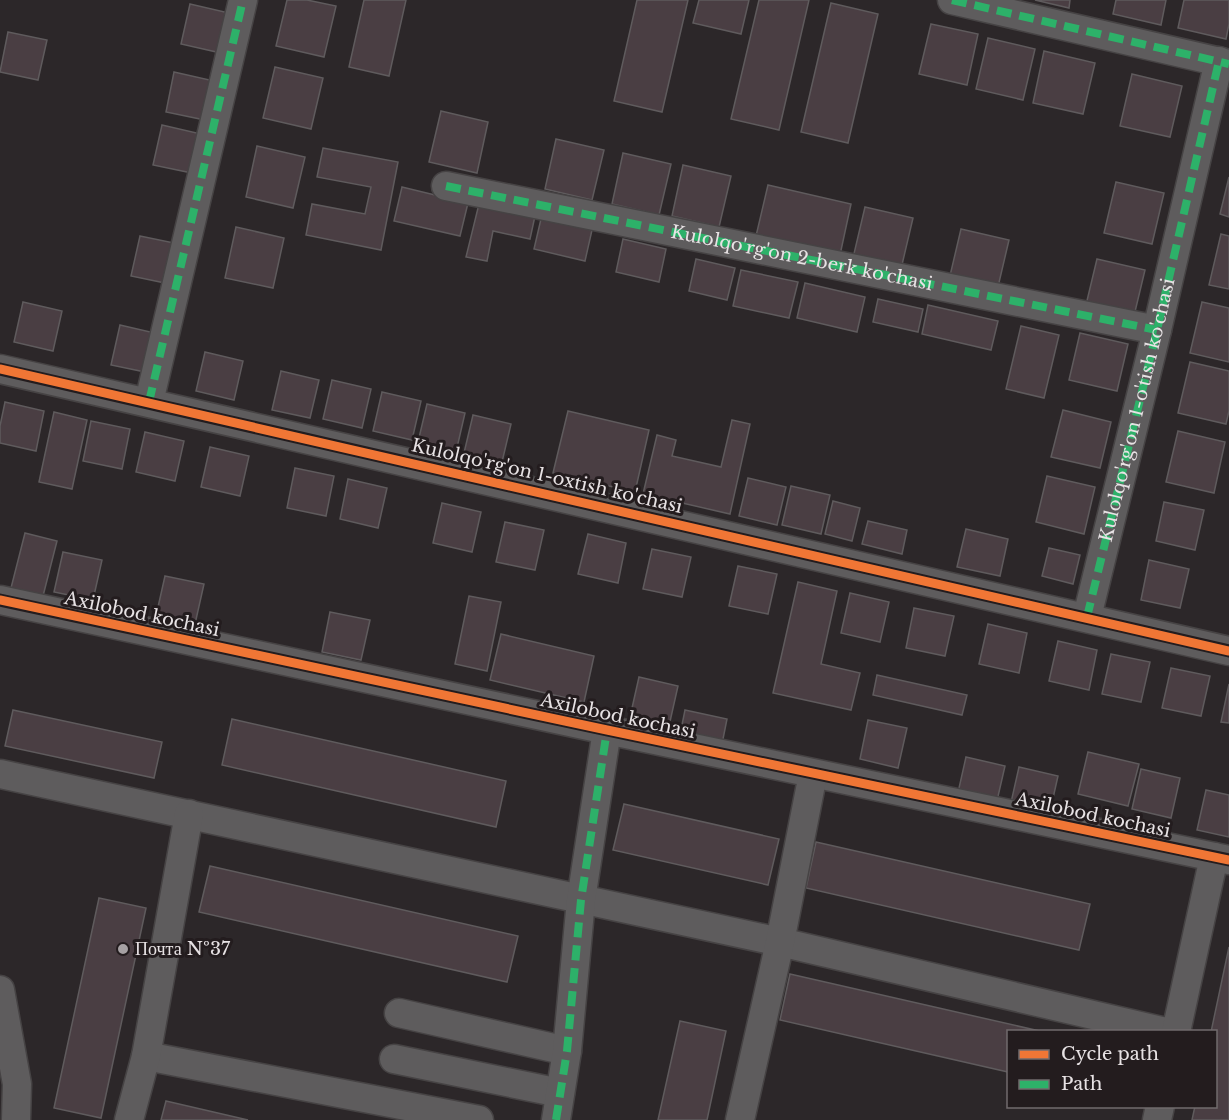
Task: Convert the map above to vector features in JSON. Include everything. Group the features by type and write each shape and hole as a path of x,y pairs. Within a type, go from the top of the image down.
{"street":[{"path":"149,402 243,0"},
{"path":"952,0 1224,63"},
{"name":"Kulolqo'rg'on 1-o'tish ko'chasi","path":"1087,617 1224,63"},
{"name":"Kulolqo'rg'on 2-berk ko'chasi","path":"446,186 1157,330"},
{"name":"Kulolqo'rg'on 1-oxtish ko'chasi","path":"0,369 1087,617"},
{"name":"Axilobod kochasi","path":"0,600 1222,859"},
{"path":"1087,617 1229,651"},
{"path":"394,1059 558,1106 567,1051 581,900 607,730"},
{"path":"0,774 780,942 1157,1030"},
{"path":"740,1120 780,942 813,774"},
{"path":"129,1120 146,1056 189,814"},
{"path":"1177,1030 1222,859"},
{"path":"0,994 17,1084 16,1120"},
{"path":"399,1013 567,1051"},
{"path":"146,1056 479,1120"}],"building":[{"path":"287,0 307,0 336,6 324,57 276,46"},
{"path":"364,0 406,0 389,76 349,67"},
{"path":"637,0 688,0 662,112 614,101"},
{"path":"699,0 749,0 741,34 693,23"},
{"path":"759,0 809,0 779,130 731,119"},
{"path":"1035,0 1070,0 1069,8"},
{"path":"1116,0 1166,0 1161,25 1113,14"},
{"path":"1184,0 1229,0 1229,24 1226,39 1178,28"},
{"path":"831,3 878,14 848,143 801,132"},
{"path":"190,4 229,13 221,53 181,44"},
{"path":"931,24 978,34 967,85 919,74"},
{"path":"8,32 47,40 38,80 0,72"},
{"path":"988,38 1035,49 1023,100 976,89"},
{"path":"1044,51 1095,63 1083,114 1033,103"},
{"path":"275,67 323,78 311,129 263,118"},
{"path":"174,72 214,81 205,120 166,112"},
{"path":"1132,74 1182,86 1170,137 1120,126"},
{"path":"441,111 488,122 477,173 429,162"},
{"path":"162,125 201,134 192,173 153,165"},
{"path":"556,139 604,150 592,200 545,189"},
{"path":"257,146 305,157 293,208 246,197"},
{"path":"323,148 398,162 381,250 306,235 312,204 365,214 371,187 317,177"},
{"path":"623,153 671,164 659,215 612,204"},
{"path":"683,165 731,176 719,227 672,216"},
{"path":"1229,177 1229,217 1220,214"},
{"path":"1116,182 1164,193 1152,244 1104,233"},
{"path":"768,185 851,204 840,255 756,236"},
{"path":"402,187 468,203 460,236 394,221"},
{"path":"479,204 535,216 530,239 493,231 487,261 466,257"},
{"path":"865,207 913,218 901,269 853,258"},
{"path":"541,219 592,230 585,261 534,249"},
{"path":"236,227 284,238 273,288 225,278"},
{"path":"961,229 1009,240 997,291 949,280"},
{"path":"1221,234 1229,236 1229,289 1209,285"},
{"path":"140,236 179,244 170,284 131,276"},
{"path":"623,239 666,249 659,282 616,272"},
{"path":"696,259 735,268 727,300 689,291"},
{"path":"1097,259 1145,270 1133,320 1085,309"},
{"path":"741,270 798,282 789,318 733,306"},
{"path":"805,283 865,297 857,332 797,318"},
{"path":"878,299 923,309 918,332 873,322"},
{"path":"23,302 62,311 53,351 14,342"},
{"path":"1202,302 1229,308 1229,362 1190,353"},
{"path":"928,305 998,321 991,350 922,334"},
{"path":"120,325 159,334 150,373 111,365"},
{"path":"1021,326 1059,335 1044,398 1006,389"},
{"path":"1080,333 1128,344 1117,391 1069,380"},
{"path":"205,352 243,361 234,400 196,391"},
{"path":"1190,362 1229,371 1229,411 1226,424 1178,413"},
{"path":"281,371 319,380 310,418 272,410"},
{"path":"332,380 371,389 362,428 323,419"},
{"path":"382,392 421,401 412,440 373,431"},
{"path":"5,402 44,411 36,451 0,443 0,426"},
{"path":"427,404 465,413 456,452 418,442"},
{"path":"1063,410 1111,422 1100,468 1051,457"},
{"path":"568,411 649,430 635,492 553,473"},
{"path":"54,412 87,420 72,489 39,482"},
{"path":"473,415 511,424 502,462 464,453"},
{"path":"732,420 750,424 730,514 643,494 657,435 676,440 672,456 721,467"},
{"path":"91,421 130,429 122,469 83,461"},
{"path":"1178,431 1225,442 1214,493 1166,482"},
{"path":"145,432 184,441 175,481 136,472"},
{"path":"210,447 249,456 240,496 201,487"},
{"path":"295,468 334,476 326,516 287,508"},
{"path":"1047,476 1095,487 1084,534 1036,522"},
{"path":"748,478 786,487 777,525 739,516"},
{"path":"348,479 387,488 378,528 340,519"},
{"path":"791,486 830,495 821,534 782,525"},
{"path":"833,501 860,508 852,541 825,534"},
{"path":"1164,502 1204,510 1195,550 1156,541"},
{"path":"442,503 481,512 472,552 433,543"},
{"path":"868,521 907,530 902,554 862,544"},
{"path":"505,522 544,530 535,570 496,562"},
{"path":"966,529 1008,539 1000,576 957,567"},
{"path":"25,533 57,541 43,596 11,588"},
{"path":"588,534 626,543 618,583 578,574"},
{"path":"1049,548 1080,555 1073,584 1042,576"},
{"path":"652,549 691,557 682,597 643,589"},
{"path":"63,552 102,560 93,600 54,592"},
{"path":"1149,560 1189,569 1180,608 1141,600"},
{"path":"738,566 777,574 768,614 729,606"},
{"path":"165,576 204,584 195,624 156,616"},
{"path":"798,582 837,591 821,664 860,673 851,710 773,693"},
{"path":"850,593 889,602 880,642 841,633"},
{"path":"469,596 501,602 487,671 455,664"},
{"path":"914,608 954,616 945,656 906,648"},
{"path":"330,612 370,620 361,660 322,652"},
{"path":"988,624 1027,633 1019,673 979,664"},
{"path":"501,634 594,656 584,702 490,680"},
{"path":"1058,641 1097,650 1089,690 1049,681"},
{"path":"1111,654 1150,662 1141,702 1102,694"},
{"path":"1171,668 1210,676 1201,716 1162,708"},
{"path":"877,675 967,695 962,715 873,695"},
{"path":"639,677 678,686 669,726 630,717"},
{"path":"1229,684 1229,723 1221,722"},
{"path":"13,710 162,742 154,778 5,746"},
{"path":"685,710 727,719 722,744 680,735"},
{"path":"232,719 506,781 496,827 222,765"},
{"path":"868,720 907,728 898,768 860,759"},
{"path":"1088,752 1139,764 1128,806 1078,794"},
{"path":"966,757 1005,766 996,805 957,797"},
{"path":"1019,767 1058,776 1049,816 1010,807"},
{"path":"1141,769 1180,778 1171,818 1132,809"},
{"path":"1206,790 1229,795 1229,837 1197,830"},
{"path":"624,804 779,839 768,885 613,850"},
{"path":"816,842 1090,904 1079,950 806,888"},
{"path":"210,866 518,936 507,982 199,912"},
{"path":"99,898 146,908 101,1118 54,1108"},
{"path":"1229,947 1229,1120 1192,1120 1195,1108 1217,1108 1217,1030 1211,1030"},
{"path":"790,974 1035,1030 1007,1030 1007,1072 780,1020"},
{"path":"680,1021 726,1031 707,1120 658,1120"},
{"path":"166,1101 248,1120 161,1120"}],"marked path":[{"path":"149,402 243,0"},
{"path":"952,0 1229,64"},
{"path":"1087,617 1157,330 1219,61"},
{"path":"446,186 1157,330"},
{"path":"556,1120 567,1051 581,900 607,730"}],"cycle path":[{"path":"0,369 1229,651"},
{"path":"0,600 1229,860"}],"place":[{"name":"Почта №37","path":"123,949"}]}
